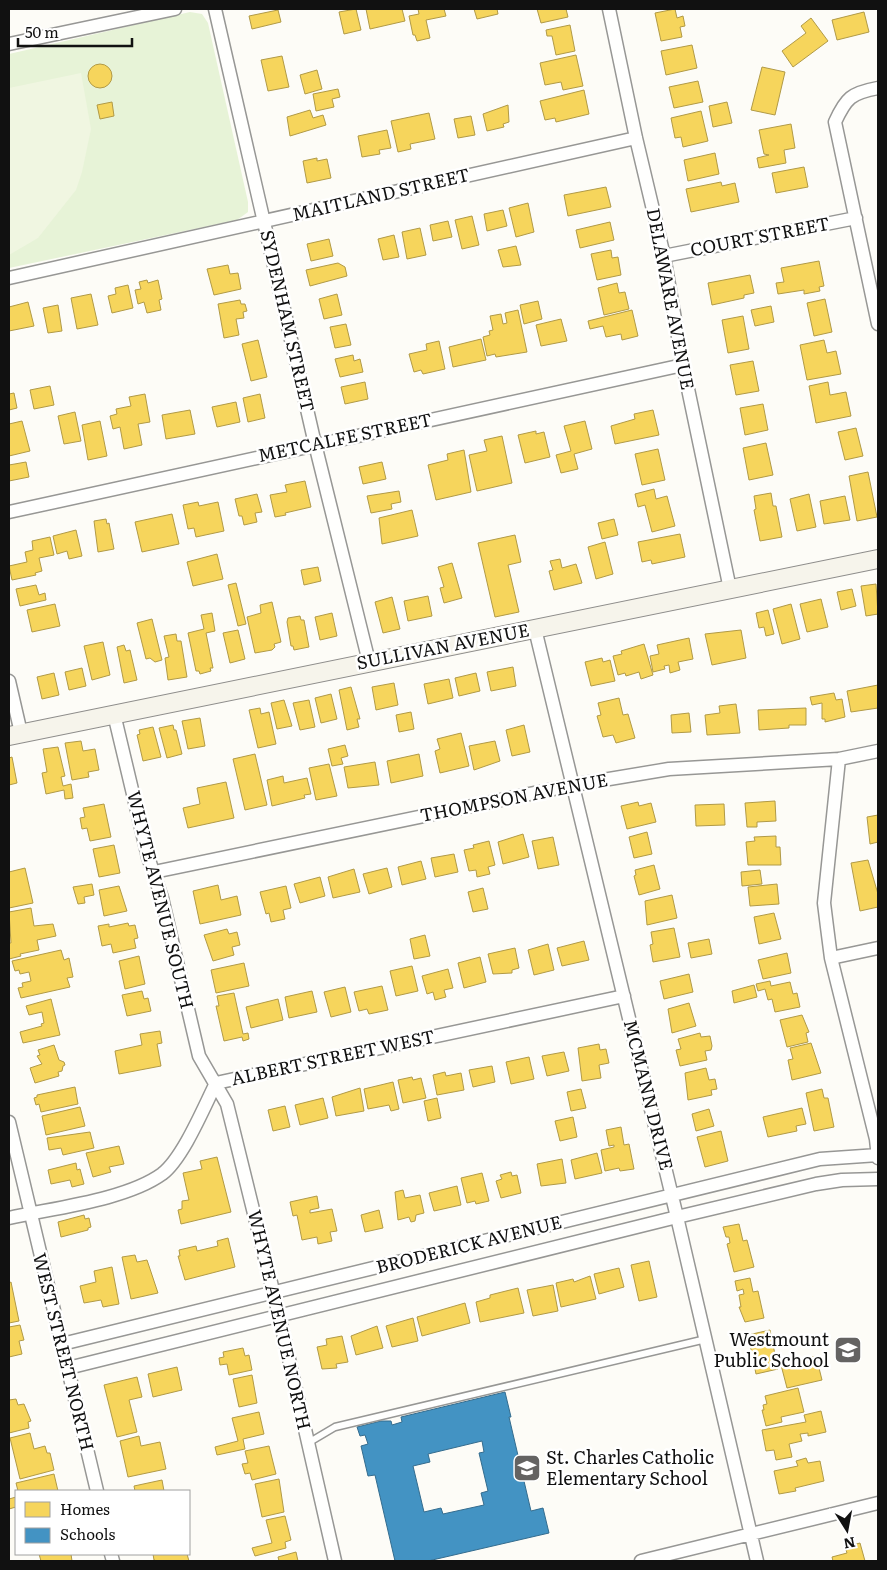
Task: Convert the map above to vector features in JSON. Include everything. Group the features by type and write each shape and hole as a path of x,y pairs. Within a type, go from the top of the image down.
{"street":[{"path":"9,44 175,9"},
{"name":"SYDENHAM STREET","path":"215,9 315,444 369,662"},
{"name":"DELAWARE AVENUE","path":"609,9 636,138 664,256 683,365 730,589"},
{"path":"878,88 863,91 844,102 835,122 878,324"},
{"name":"MAITLAND STREET","path":"9,278 636,138"},
{"name":"COURT STREET","path":"664,256 856,218"},
{"name":"METCALFE STREET","path":"9,512 683,365"},
{"name":"SULLIVAN AVENUE","path":"15,734 878,560"},
{"name":"MCMANN DRIVE","path":"535,629 677,1216 757,1561"},
{"path":"9,681 15,734"},
{"name":"WHYTE AVENUE SOUTH","path":"114,714 199,1056 216,1082"},
{"name":"THOMPSON AVENUE","path":"154,872 573,785 668,769 839,759 878,751"},
{"path":"839,759 824,903 831,958 878,1156"},
{"path":"831,958 878,948"},
{"name":"ALBERT STREET WEST","path":"9,1218 112,1195 144,1184 163,1173 182,1150 216,1082 624,996"},
{"name":"WHYTE AVENUE NORTH","path":"216,1082 227,1104 274,1292 335,1561"},
{"name":"WEST STREET NORTH","path":"9,1122 29,1213 97,1490"},
{"name":"BRODERICK AVENUE","path":"62,1344 820,1159 878,1156"},
{"name":"BRODERICK AVENUE","path":"68,1368 677,1216 825,1183 842,1180 878,1179"},
{"path":"641,1561 878,1503"}],"lane":[{"path":"308,1443 335,1426 706,1339"}],"green space":[{"path":"190,12 202,14 208,23 248,202 248,212 237,220 9,268 9,54"},
{"path":"81,73 91,129 82,172 76,190 38,238 9,255 9,88"}],"building: Homes":[{"path":"356,9 361,30 344,34 339,12"},
{"path":"366,9 402,9 405,21 370,29"},
{"path":"418,9 444,9 446,16 426,20 430,38 417,41 415,35 413,35 409,16 419,14"},
{"path":"474,9 497,9 498,14 477,19"},
{"path":"537,9 566,9 568,17 541,23"},
{"path":"675,9 677,18 683,16 685,26 680,27 682,37 661,41 655,13"},
{"path":"278,10 281,22 252,29 249,16"},
{"path":"864,12 869,32 837,40 832,20"},
{"path":"811,18 828,41 793,67 782,51 806,33 801,26"},
{"path":"570,25 575,51 556,55 552,36 547,36 546,30"},
{"path":"692,45 697,68 666,75 661,51"},
{"path":"576,55 583,86 563,90 561,82 545,85 540,63"},
{"path":"282,56 289,87 268,91 261,60"},
{"path":"100,64 109,67 112,76 109,85 100,88 91,85 88,76 91,67"},
{"path":"762,67 785,72 775,115 751,110"},
{"path":"317,70 322,89 305,94 300,75"},
{"path":"698,81 703,102 674,108 669,87"},
{"path":"338,89 340,97 332,99 334,107 316,111 313,94"},
{"path":"584,90 589,114 556,122 555,118 545,120 540,101"},
{"path":"112,102 114,116 100,119 97,105"},
{"path":"727,102 732,123 713,127 709,106"},
{"path":"508,105 509,122 503,124 504,127 487,131 483,114"},
{"path":"310,110 313,118 323,115 326,125 290,136 287,117"},
{"path":"701,111 708,141 683,147 681,137 675,138 671,118"},
{"path":"429,113 435,139 410,144 411,149 398,152 391,121"},
{"path":"471,116 475,135 458,138 454,119"},
{"path":"791,124 795,148 784,150 786,163 759,168 757,158 769,155 764,154 759,130"},
{"path":"387,130 391,148 379,150 380,154 362,157 358,136"},
{"path":"715,153 719,174 688,181 684,160"},
{"path":"317,158 317,161 327,159 331,178 307,183 303,161"},
{"path":"804,167 808,187 776,193 772,173"},
{"path":"721,182 722,186 735,183 739,202 691,212 686,189"},
{"path":"606,187 611,207 568,216 564,195"},
{"path":"528,203 534,232 516,237 509,208"},
{"path":"503,210 507,226 487,231 484,214"},
{"path":"472,216 479,245 462,249 455,220"},
{"path":"448,221 452,237 433,241 430,225"},
{"path":"610,222 614,240 580,248 576,230"},
{"path":"420,228 426,255 407,259 402,232"},
{"path":"394,235 399,257 383,260 378,239"},
{"path":"329,239 333,256 311,261 307,244"},
{"path":"516,246 521,265 503,267 498,250"},
{"path":"611,250 612,258 618,257 621,275 597,280 591,254"},
{"path":"819,261 824,286 819,287 820,291 804,294 804,290 778,294 776,283 784,282 781,268"},
{"path":"338,263 345,267 347,276 310,286 306,270"},
{"path":"228,265 230,274 238,273 241,289 214,295 207,269"},
{"path":"750,275 754,293 744,295 744,298 712,305 708,283"},
{"path":"147,280 148,283 158,280 162,299 159,300 161,310 147,313 144,302 138,304 135,290 141,289 139,282"},
{"path":"617,283 619,293 625,292 629,309 604,315 598,288"},
{"path":"128,285 133,308 112,313 108,296 116,294 115,288"},
{"path":"91,294 98,325 77,329 71,298"},
{"path":"337,294 342,315 324,319 319,299"},
{"path":"825,299 832,332 814,336 807,303"},
{"path":"240,300 241,304 245,304 247,311 243,312 244,318 236,319 239,335 224,338 218,304"},
{"path":"538,301 542,319 524,324 520,305"},
{"path":"28,302 34,326 9,331 9,307"},
{"path":"58,305 62,331 48,333 43,308"},
{"path":"771,306 774,322 755,326 751,310"},
{"path":"518,310 527,352 496,357 495,354 487,356 483,337 490,335 489,331 493,330 490,316 501,314 503,324 507,323 505,313"},
{"path":"632,310 638,336 622,340 621,334 606,337 603,326 590,329 588,321"},
{"path":"743,316 749,349 728,353 722,320"},
{"path":"561,319 567,341 541,346 536,325"},
{"path":"346,324 351,345 335,348 330,327"},
{"path":"481,339 486,360 453,367 449,347"},
{"path":"258,340 267,377 251,381 242,344"},
{"path":"824,340 827,353 836,351 841,374 807,380 800,345"},
{"path":"439,341 445,369 423,374 421,370 414,372 409,354 427,350 426,344"},
{"path":"353,355 354,361 360,359 363,372 340,377 335,359"},
{"path":"753,361 759,391 736,395 730,365"},
{"path":"365,382 368,399 345,404 341,387"},
{"path":"828,382 830,395 846,392 851,416 816,423 809,386"},
{"path":"50,386 54,405 34,409 30,390"},
{"path":"14,393 17,408 9,410 9,394"},
{"path":"145,394 150,422 138,424 142,445 124,449 120,427 113,429 110,416 117,414 116,409 131,406 129,397"},
{"path":"260,394 265,418 248,422 243,398"},
{"path":"236,402 240,422 217,427 212,407"},
{"path":"763,404 768,430 745,435 740,408"},
{"path":"190,410 195,434 166,439 162,415"},
{"path":"653,410 659,435 615,444 611,426 635,419 634,414"},
{"path":"75,412 81,441 64,444 58,416"},
{"path":"22,421 30,451 9,456 9,424"},
{"path":"100,421 107,456 88,460 82,425"},
{"path":"585,421 592,449 574,454 578,469 561,473 556,455 571,451 564,426"},
{"path":"856,428 863,456 845,460 838,432"},
{"path":"536,431 536,434 544,432 550,457 525,463 518,435"},
{"path":"502,436 512,483 477,491 469,455 487,451 484,440"},
{"path":"766,443 773,475 749,480 743,448"},
{"path":"658,449 665,480 642,485 635,454"},
{"path":"464,450 471,492 436,500 428,465 448,460 447,454"},
{"path":"26,462 29,477 9,481 9,465"},
{"path":"382,462 386,479 363,484 359,467"},
{"path":"868,472 877,517 857,521 849,476"},
{"path":"305,481 311,507 275,517 270,495 287,492 285,485"},
{"path":"654,489 656,499 667,496 675,526 652,532 645,505 638,507 635,494"},
{"path":"399,491 401,502 391,504 392,509 371,513 367,496"},
{"path":"771,493 773,506 776,506 782,537 760,541 754,510 756,509 754,496"},
{"path":"257,494 262,512 255,513 257,522 244,525 242,516 239,516 235,499"},
{"path":"809,494 816,527 797,531 790,499"},
{"path":"845,496 850,520 824,524 820,501"},
{"path":"198,502 199,506 218,502 224,531 196,537 194,528 188,529 183,505"},
{"path":"412,510 418,536 382,544 379,518"},
{"path":"172,514 179,544 142,552 135,522"},
{"path":"106,519 107,524 109,523 114,549 98,552 94,521"},
{"path":"614,519 618,535 602,539 598,523"},
{"path":"76,530 82,556 69,559 67,551 57,554 53,536"},
{"path":"680,534 685,557 652,564 651,560 642,562 638,542"},
{"path":"515,535 521,562 508,565 519,612 495,617 478,543"},
{"path":"50,537 54,555 39,558 42,571 35,573 36,575 12,580 9,566 27,562 25,552 33,550 32,541"},
{"path":"605,542 613,574 596,579 588,547"},
{"path":"217,554 223,579 193,586 187,562"},
{"path":"560,559 562,568 576,564 582,583 554,590 549,571 553,570 550,561"},
{"path":"452,563 462,598 444,603 440,588 444,587 438,567"},
{"path":"318,567 321,581 304,585 301,570"},
{"path":"236,583 246,624 238,626 228,585"},
{"path":"876,584 878,614 866,616 861,586"},
{"path":"36,585 39,595 45,593 46,600 20,606 16,589"},
{"path":"852,589 856,606 841,610 837,592"},
{"path":"428,596 432,616 408,621 404,601"},
{"path":"392,597 400,629 383,633 375,602"},
{"path":"821,599 828,627 807,632 800,604"},
{"path":"272,602 281,642 274,644 275,647 272,650 255,653 247,617 261,613 260,605"},
{"path":"55,604 60,626 32,632 27,610"},
{"path":"791,604 800,639 782,644 773,609"},
{"path":"768,610 774,634 766,636 764,627 759,628 756,613"},
{"path":"212,613 215,631 206,633 213,668 210,668 211,671 200,674 199,671 196,671 188,633 204,629 201,615"},
{"path":"332,613 337,636 320,640 315,617"},
{"path":"300,616 301,620 304,620 309,647 294,650 293,646 291,646 287,622 288,618"},
{"path":"152,619 162,660 155,662 150,658 146,659 137,623"},
{"path":"238,630 245,659 230,663 223,633"},
{"path":"741,630 746,658 712,665 705,634"},
{"path":"176,634 177,641 181,641 187,677 168,680 165,658 169,657 164,636"},
{"path":"689,638 693,659 678,662 680,670 670,673 669,665 664,666 665,669 653,672 650,656 659,654 657,645"},
{"path":"103,642 110,675 92,680 84,646"},
{"path":"644,644 653,675 641,679 639,672 626,676 625,673 618,675 613,656 622,654 621,651"},
{"path":"124,645 126,651 130,650 137,680 124,683 117,647"},
{"path":"602,658 603,662 610,660 615,681 591,686 585,662"},
{"path":"513,667 516,686 491,691 487,672"},
{"path":"82,668 86,686 69,690 65,672"},
{"path":"54,673 59,695 42,699 37,677"},
{"path":"476,673 480,691 459,696 455,678"},
{"path":"449,679 453,698 428,704 424,684"},
{"path":"394,683 398,705 376,710 372,687"},
{"path":"878,685 878,708 851,712 847,691"},
{"path":"351,687 360,719 357,719 359,727 347,730 339,690"},
{"path":"834,693 836,700 842,699 845,717 825,722 825,719 822,719 822,703 812,705 810,697"},
{"path":"331,694 337,719 321,723 315,698"},
{"path":"619,698 623,715 628,714 635,738 616,743 613,735 603,737 597,716 601,715 598,703"},
{"path":"284,700 292,726 277,729 271,703"},
{"path":"309,700 315,727 300,730 293,703"},
{"path":"736,704 740,733 707,735 705,715 720,713 719,706"},
{"path":"260,708 261,714 269,712 276,744 258,748 249,710"},
{"path":"806,708 806,725 789,725 789,728 759,730 758,710"},
{"path":"411,712 414,729 399,732 396,715"},
{"path":"689,713 691,732 672,733 671,715"},
{"path":"200,718 205,746 188,749 182,721"},
{"path":"173,725 182,754 167,758 159,728"},
{"path":"524,725 530,752 512,756 506,730"},
{"path":"153,727 161,757 143,761 137,735 140,734 139,730"},
{"path":"461,733 469,766 440,773 435,751 440,749 437,739"},
{"path":"81,741 83,751 95,749 99,770 88,772 89,777 72,780 65,743"},
{"path":"495,741 500,761 474,770 469,746"},
{"path":"345,745 348,756 341,758 343,764 332,766 328,749"},
{"path":"58,747 65,776 61,777 63,786 71,784 73,798 65,799 64,790 46,794 42,773 47,772 43,749"},
{"path":"255,754 267,805 245,810 233,759"},
{"path":"419,754 423,776 391,783 387,761"},
{"path":"12,757 17,783 9,785 9,758"},
{"path":"375,762 379,785 348,788 344,767"},
{"path":"329,764 337,796 316,800 309,768"},
{"path":"283,776 284,783 307,778 311,794 304,795 305,798 272,806 267,780"},
{"path":"226,782 234,818 188,828 183,808 200,804 197,788"},
{"path":"775,801 776,821 757,822 757,827 747,827 745,803"},
{"path":"638,802 639,806 651,803 656,822 627,829 621,806"},
{"path":"104,804 111,837 90,841 87,828 82,829 80,818 85,817 83,808"},
{"path":"724,804 725,825 696,826 695,805"},
{"path":"878,815 878,842 870,844 867,817"},
{"path":"647,832 652,854 634,858 629,837"},
{"path":"523,834 529,857 503,864 498,842"},
{"path":"776,836 776,847 780,847 781,865 748,865 746,842 755,841 754,837"},
{"path":"553,837 559,865 538,869 532,841"},
{"path":"489,841 495,865 488,867 490,874 477,877 476,870 469,871 464,850 474,848 473,845"},
{"path":"114,845 120,873 99,877 93,849"},
{"path":"454,854 458,872 435,877 431,858"},
{"path":"868,860 878,894 878,907 860,911 851,863"},
{"path":"421,861 426,879 402,885 398,867"},
{"path":"654,865 660,889 639,895 634,876 636,875 635,870"},
{"path":"25,868 33,903 9,908 9,872"},
{"path":"387,868 392,887 369,894 363,874"},
{"path":"354,869 360,892 333,898 328,877"},
{"path":"760,870 762,884 742,886 741,872"},
{"path":"320,877 325,896 300,903 294,884"},
{"path":"92,884 94,895 84,897 85,903 78,904 73,887"},
{"path":"777,884 779,904 750,906 748,887"},
{"path":"218,885 221,900 237,896 241,915 200,924 193,891"},
{"path":"119,886 127,911 104,916 99,890"},
{"path":"286,886 291,908 283,910 285,919 271,922 269,913 266,914 260,892"},
{"path":"483,888 488,909 473,912 468,892"},
{"path":"672,895 677,918 647,925 645,901"},
{"path":"31,908 34,926 53,924 56,936 37,940 39,950 20,954 21,956 9,959 9,943 11,943 9,912"},
{"path":"774,913 781,939 759,944 754,917"},
{"path":"128,923 129,926 135,925 138,938 134,939 136,948 113,953 111,944 102,946 98,926 109,924 109,927"},
{"path":"674,928 680,957 653,962 650,945 653,944 651,932"},
{"path":"227,929 229,934 237,932 240,945 232,947 234,955 213,961 204,935"},
{"path":"425,935 430,956 414,959 410,939"},
{"path":"709,939 712,954 691,958 688,943"},
{"path":"584,941 589,960 562,966 557,948"},
{"path":"548,944 554,970 534,975 528,950"},
{"path":"515,948 519,968 512,970 512,973 493,974 488,954"},
{"path":"61,950 64,960 69,958 73,977 67,978 70,987 21,998 18,988 23,987 22,983 31,981 29,972 20,974 19,970 15,971 12,961"},
{"path":"787,953 791,973 763,979 758,960"},
{"path":"139,956 145,984 125,989 119,961"},
{"path":"480,957 486,982 464,988 458,963"},
{"path":"244,963 249,986 216,993 211,970"},
{"path":"412,966 418,991 396,996 390,971"},
{"path":"448,969 453,988 444,990 446,997 435,1000 433,992 427,994 422,976"},
{"path":"689,974 693,992 664,999 660,981"},
{"path":"770,981 771,986 790,982 793,994 797,993 800,1007 775,1012 772,999 768,1000 765,989 758,991 756,984"},
{"path":"754,985 757,997 734,1003 732,991"},
{"path":"382,986 388,1010 369,1014 367,1009 359,1011 354,992"},
{"path":"345,987 351,1012 331,1017 324,992"},
{"path":"142,991 144,999 148,998 151,1011 127,1016 122,995"},
{"path":"312,991 317,1012 289,1018 285,997"},
{"path":"234,993 243,1034 248,1033 249,1039 243,1041 242,1037 224,1041 216,1006 219,1006 217,996"},
{"path":"51,999 60,1035 23,1043 20,1032 42,1026 41,1024 44,1023 42,1012 29,1015 26,1006"},
{"path":"278,999 283,1020 251,1028 246,1007"},
{"path":"689,1003 696,1026 672,1033 668,1009"},
{"path":"802,1015 809,1032 806,1033 808,1042 787,1047 780,1020"},
{"path":"160,1031 162,1043 157,1044 161,1066 119,1074 115,1051 142,1045 140,1034"},
{"path":"700,1033 701,1037 710,1036 712,1046 711,1050 705,1051 707,1060 680,1066 676,1050 681,1049 678,1039"},
{"path":"811,1043 821,1073 792,1080 788,1060 793,1059 790,1048"},
{"path":"599,1044 600,1050 606,1049 609,1063 599,1065 601,1078 582,1081 578,1048"},
{"path":"54,1045 59,1060 64,1062 65,1065 62,1071 58,1072 59,1076 35,1083 30,1068 42,1064 37,1056 40,1055 38,1050"},
{"path":"564,1052 569,1071 547,1076 542,1056"},
{"path":"529,1057 534,1079 511,1084 506,1062"},
{"path":"492,1066 495,1082 473,1087 469,1070"},
{"path":"706,1068 709,1080 715,1079 717,1089 711,1090 712,1095 688,1100 685,1073"},
{"path":"445,1072 446,1076 461,1073 464,1090 437,1095 433,1075"},
{"path":"412,1077 413,1080 421,1078 426,1098 403,1103 398,1080"},
{"path":"393,1082 399,1109 391,1111 389,1105 368,1109 364,1089"},
{"path":"75,1087 78,1104 41,1112 39,1104 36,1105 34,1098 37,1095"},
{"path":"360,1088 364,1111 336,1116 332,1097"},
{"path":"581,1089 586,1108 571,1111 567,1092"},
{"path":"822,1089 824,1098 828,1098 834,1127 814,1131 806,1093"},
{"path":"323,1098 328,1118 300,1125 295,1105"},
{"path":"437,1098 441,1118 428,1121 424,1101"},
{"path":"285,1106 290,1127 273,1131 268,1110"},
{"path":"80,1107 85,1126 46,1135 42,1116"},
{"path":"802,1108 806,1124 796,1126 797,1131 768,1137 763,1117"},
{"path":"709,1109 714,1126 696,1131 692,1114"},
{"path":"573,1117 577,1137 560,1141 555,1121"},
{"path":"621,1127 624,1145 629,1144 634,1169 620,1171 619,1168 605,1171 601,1150 614,1147 614,1145 609,1146 606,1130"},
{"path":"721,1131 728,1161 705,1167 697,1137"},
{"path":"90,1132 94,1148 63,1155 61,1148 49,1150 47,1138"},
{"path":"119,1146 124,1164 109,1167 111,1172 93,1177 86,1153"},
{"path":"597,1153 602,1173 575,1179 571,1160"},
{"path":"217,1157 231,1212 181,1224 178,1210 182,1209 182,1201 189,1200 183,1173 202,1169 200,1161"},
{"path":"562,1159 566,1183 541,1186 537,1164"},
{"path":"76,1163 77,1170 80,1169 84,1184 72,1187 70,1180 51,1184 48,1170"},
{"path":"511,1172 512,1176 517,1175 521,1193 501,1198 496,1181 502,1179 500,1175"},
{"path":"482,1173 489,1201 476,1204 475,1201 467,1203 461,1178"},
{"path":"457,1186 461,1205 434,1211 429,1193"},
{"path":"403,1190 405,1198 420,1195 424,1213 416,1215 415,1221 411,1222 409,1217 398,1220 395,1192"},
{"path":"317,1196 319,1208 310,1210 310,1213 332,1209 337,1231 330,1232 332,1241 318,1244 317,1237 302,1240 297,1215 293,1216 290,1202"},
{"path":"379,1210 383,1228 365,1232 361,1215"},
{"path":"84,1215 85,1219 89,1218 91,1227 88,1230 61,1237 58,1222"},
{"path":"739,1224 743,1241 747,1240 754,1267 734,1272 727,1244 730,1243 729,1237 726,1237 723,1227"},
{"path":"228,1238 235,1267 185,1280 178,1256 180,1256 179,1250 196,1246 197,1251 218,1246 217,1241"},
{"path":"135,1255 137,1262 147,1260 158,1293 131,1299 122,1257"},
{"path":"649,1261 657,1297 639,1301 631,1265"},
{"path":"112,1267 119,1304 103,1307 101,1300 84,1303 80,1286 96,1282 94,1271"},
{"path":"619,1268 624,1287 599,1294 594,1274"},
{"path":"590,1276 596,1299 561,1307 556,1283 573,1279 574,1282"},
{"path":"750,1278 753,1292 758,1291 764,1318 745,1322 739,1307 741,1307 739,1295 744,1294 743,1289 737,1291 735,1281"},
{"path":"11,1282 19,1321 9,1323 9,1283"},
{"path":"553,1285 558,1311 533,1316 527,1290"},
{"path":"518,1288 524,1313 480,1322 476,1302 490,1298 490,1295"},
{"path":"465,1303 470,1323 422,1336 417,1317"},
{"path":"413,1318 418,1341 392,1347 386,1326"},
{"path":"20,1325 24,1340 19,1341 22,1354 9,1357 9,1327"},
{"path":"377,1326 383,1348 356,1355 351,1336"},
{"path":"770,1330 778,1369 756,1374 748,1335"},
{"path":"342,1336 348,1362 336,1364 337,1368 322,1369 317,1347 327,1345 326,1339"},
{"path":"243,1348 245,1356 249,1355 252,1370 229,1375 227,1364 220,1365 219,1358 224,1357 223,1352"},
{"path":"816,1356 822,1380 787,1388 781,1365"},
{"path":"177,1367 182,1390 153,1397 148,1374"},
{"path":"252,1375 257,1403 239,1407 233,1379"},
{"path":"137,1377 142,1397 129,1400 137,1432 117,1437 104,1385"},
{"path":"798,1388 804,1412 781,1417 782,1422 766,1426 762,1410 764,1410 763,1405 767,1404 765,1396"},
{"path":"16,1399 18,1405 24,1404 31,1421 28,1422 29,1428 9,1433 9,1400"},
{"path":"821,1411 826,1432 808,1436 808,1433 800,1434 802,1441 789,1444 792,1457 776,1460 774,1450 766,1451 762,1430 806,1422 804,1415"},
{"path":"259,1412 264,1434 243,1439 245,1449 217,1455 215,1447 238,1441 232,1418"},
{"path":"30,1433 34,1449 45,1446 47,1453 50,1453 54,1470 20,1479 10,1438"},
{"path":"139,1436 141,1446 160,1442 166,1469 128,1477 120,1441"},
{"path":"269,1446 276,1474 252,1480 250,1473 245,1474 242,1464 248,1463 245,1451"},
{"path":"806,1458 808,1463 820,1461 824,1481 795,1488 796,1491 779,1494 774,1471 798,1466 796,1461"},
{"path":"54,1474 58,1490 18,1490 16,1483"},
{"path":"279,1479 284,1512 262,1517 255,1484"},
{"path":"162,1480 164,1490 135,1490 134,1486"},
{"path":"15,1497 15,1507 9,1509 9,1499"},
{"path":"285,1516 291,1540 285,1542 286,1548 255,1556 252,1548 272,1543 266,1520"},
{"path":"860,1543 865,1561 833,1561 832,1557 847,1553 845,1547"},
{"path":"296,1552 298,1561 279,1561 278,1557"},
{"path":"39,1555 71,1555 72,1561 41,1561"},
{"path":"153,1555 187,1555 189,1561 157,1561 154,1560"}],"building: Schools":[{"path":"505,1392 531,1511 543,1508 549,1533 428,1561 395,1561 375,1475 368,1476 361,1446 368,1444 365,1435 360,1436 357,1427 381,1421 391,1421 392,1425 402,1422 401,1417","holes":["482,1441 484,1452 479,1453 488,1491 481,1493 484,1505 443,1514 441,1508 424,1512 413,1466 430,1462 428,1454"]}],"place":[{"name":"Westmount Public School","path":"848,1350"},
{"name":"St. Charles Catholic Elementary School","path":"527,1468"}]}
